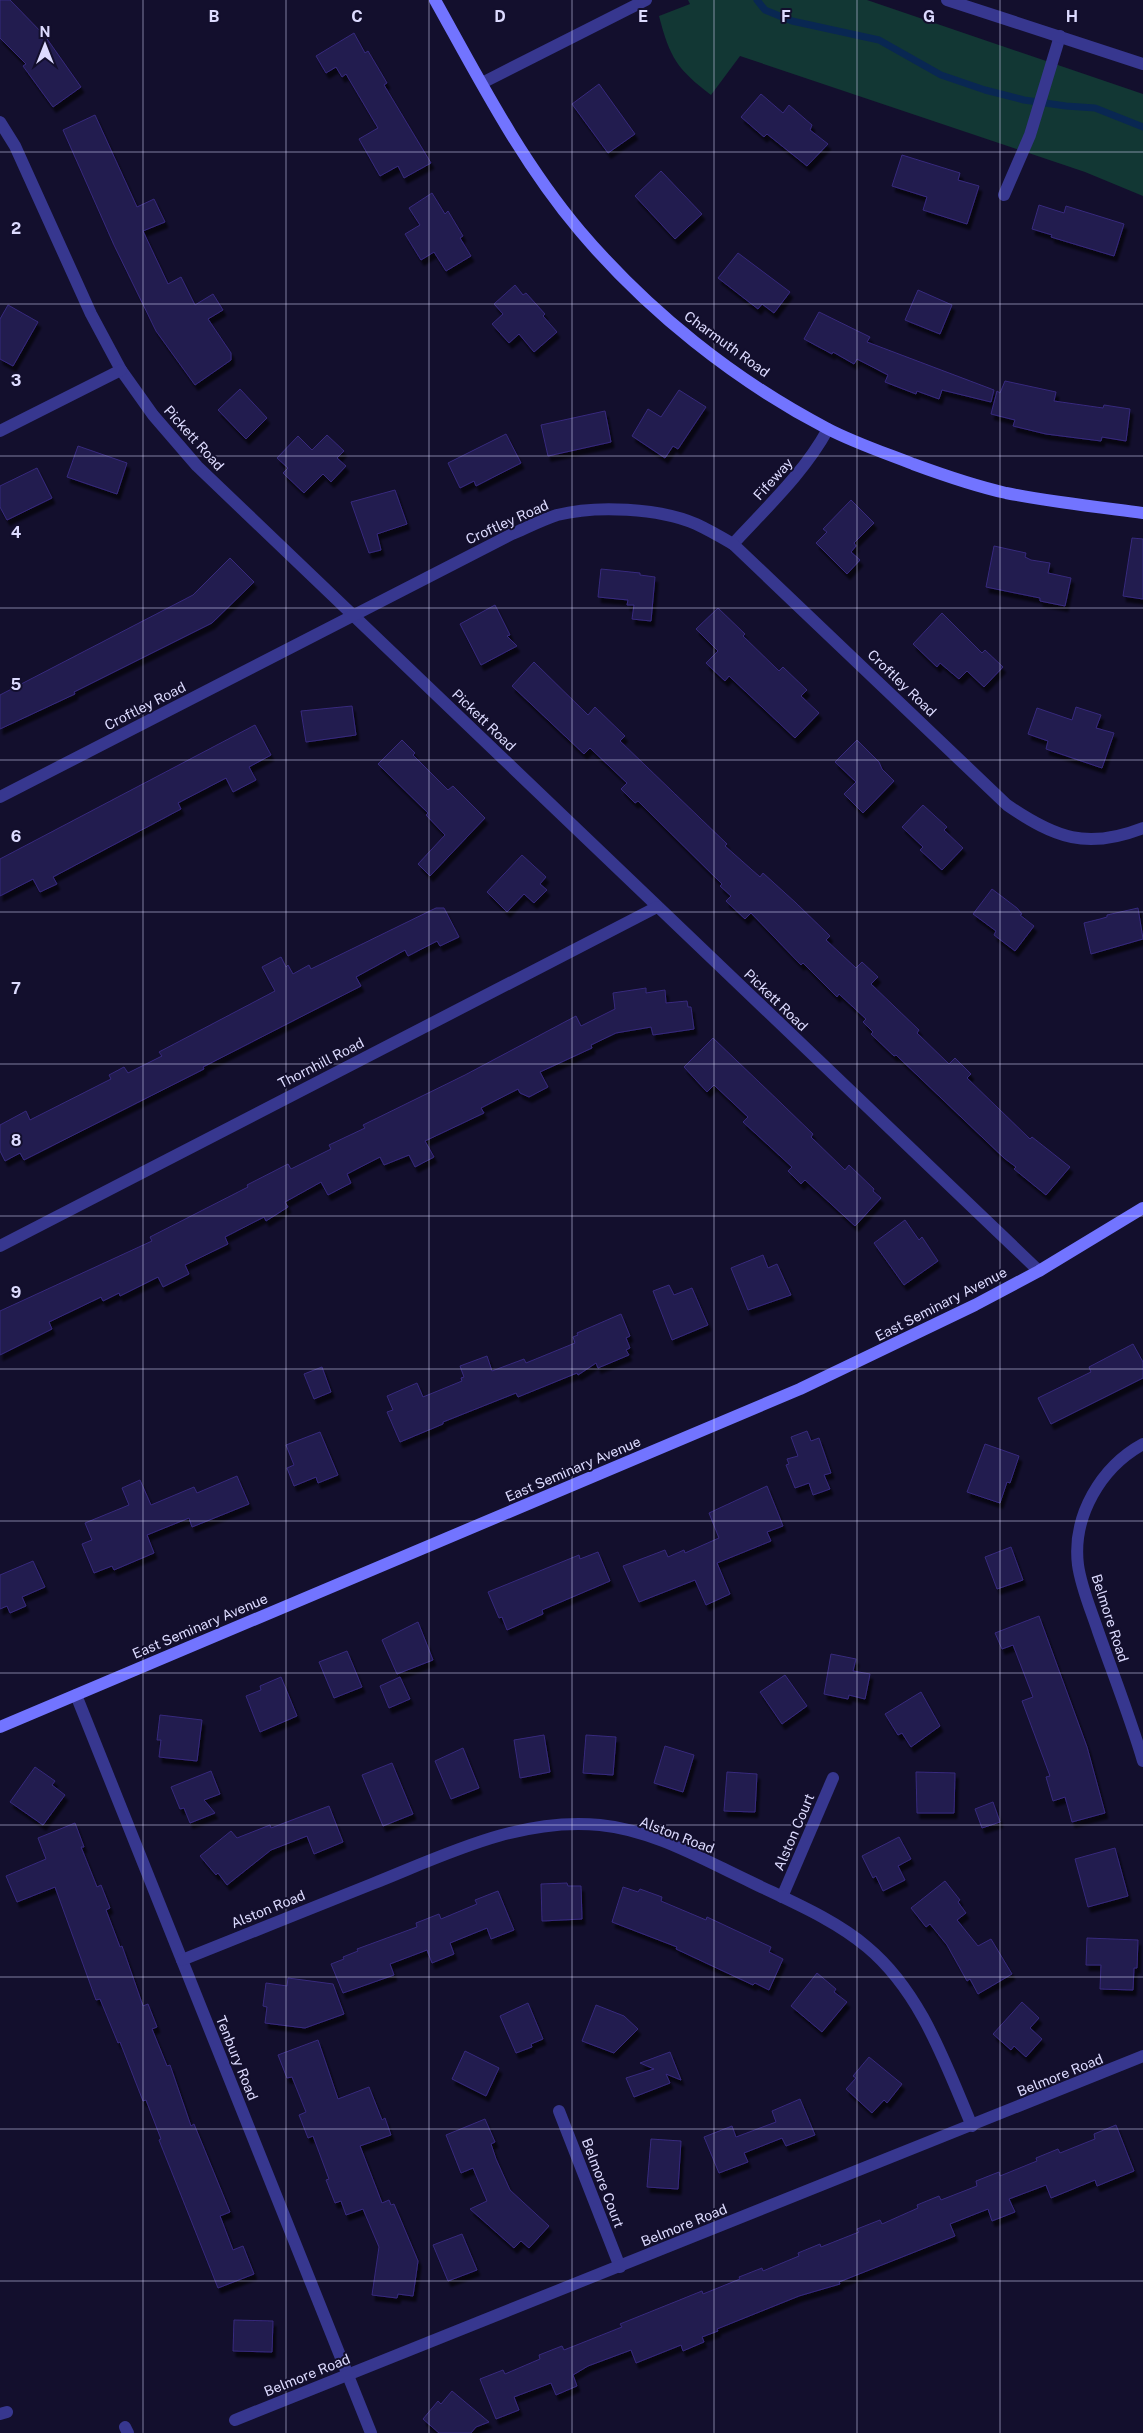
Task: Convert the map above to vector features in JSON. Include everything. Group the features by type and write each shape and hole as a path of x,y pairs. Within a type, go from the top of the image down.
{"street":[{"name":"Charmuth Road","path":"435,0 534,170 579,229 635,291 694,341 740,374 828,429 937,473 1005,492 1143,513"},
{"path":"482,83 646,0"},
{"path":"947,0 1143,64"},
{"path":"1004,195 1035,118 1060,36"},
{"name":"Pickett Road","path":"0,122 15,146 91,314 121,370 153,415 197,466 1039,1271"},
{"path":"0,431 121,370"},
{"name":"Fifeway","path":"734,544 815,454 828,429"},
{"name":"Croftley Road","path":"0,798 512,534 557,515 594,509 626,510 668,516 695,524 734,544 1007,805 1035,824 1064,836 1089,840 1121,836 1143,828"},
{"name":"Thornhill Road","path":"0,1246 657,907"},
{"name":"East Seminary Avenue","path":"0,1727 800,1389 917,1334 1039,1271 1143,1208"},
{"name":"Belmore Road","path":"1142,1756 1086,1596 1078,1565 1078,1540 1084,1514 1095,1489 1112,1466 1143,1444"},
{"name":"Tenbury Road","path":"76,1695 371,2433"},
{"name":"Alston Court","path":"782,1898 833,1778"},
{"name":"Alston Road","path":"182,1960 489,1837 562,1823 602,1825 647,1836 688,1852 839,1927 868,1947 911,1998 932,2033 972,2126"},
{"name":"Belmore Road","path":"235,2420 1143,2056"},
{"name":"Belmore Court","path":"559,2111 620,2266"}],"green space":[{"path":"688,0 867,0 1143,94 1143,196 1085,172 740,56 711,95 690,78 676,62 671,53 659,16 690,4"}],"building":[{"path":"0,0 10,0 45,36 81,87 53,107 23,66 26,64 0,38"},
{"path":"354,33 365,53 368,51 387,83 384,85 431,163 404,178 398,166 380,176 359,139 378,128 346,74 342,77 336,67 326,73 316,56"},
{"path":"599,84 635,134 608,153 572,104"},
{"path":"761,94 783,113 789,105 812,125 810,130 828,144 807,166 767,134 764,137 741,117"},
{"path":"95,115 137,207 154,199 165,222 143,231 168,284 181,277 195,305 213,294 223,310 208,319 231,353 231,360 195,385 156,331 114,245 63,130"},
{"path":"902,155 960,173 958,180 979,186 967,224 923,210 927,197 892,186"},
{"path":"661,171 702,214 675,239 635,196"},
{"path":"432,193 445,214 448,211 463,236 460,238 471,256 446,271 434,252 421,260 405,234 420,225 409,208"},
{"path":"1039,205 1064,213 1066,206 1124,224 1114,256 1051,237 1052,235 1032,229"},
{"path":"738,253 790,292 774,313 762,304 758,309 718,278"},
{"path":"515,285 523,295 526,293 545,314 543,316 557,332 534,352 519,334 509,343 492,324 503,314 494,304"},
{"path":"918,290 952,305 940,334 905,320"},
{"path":"8,305 38,322 13,366 0,359 0,319"},
{"path":"819,312 870,337 867,342 994,390 991,402 942,390 939,399 917,391 916,394 885,382 888,375 857,359 854,364 804,339"},
{"path":"1005,381 1056,392 1054,401 1103,408 1104,405 1130,409 1126,441 1102,437 1101,441 1046,434 1013,426 1015,420 991,414 997,391 1000,393"},
{"path":"240,389 267,418 246,439 218,410"},
{"path":"679,390 706,407 678,449 673,446 665,458 632,436 648,409 661,417"},
{"path":"605,411 611,442 548,456 541,425"},
{"path":"506,434 521,463 476,486 474,481 460,488 448,463"},
{"path":"327,435 344,451 337,458 346,466 331,482 323,474 304,493 283,473 288,468 277,458 298,436 312,450"},
{"path":"78,446 127,463 117,494 67,477"},
{"path":"37,468 52,498 7,520 0,507 0,486"},
{"path":"395,490 407,524 377,534 381,550 369,553 351,502"},
{"path":"851,500 874,523 854,543 856,546 851,552 860,560 847,574 816,543 827,532 823,529"},
{"path":"1132,538 1143,539 1143,599 1123,596"},
{"path":"994,546 1026,553 1025,557 1031,560 1050,563 1048,573 1071,578 1065,606 1040,601 1040,598 986,587"},
{"path":"230,558 254,582 212,623 74,692 75,694 0,729 0,695 193,595"},
{"path":"601,569 640,573 640,575 655,577 651,621 632,619 634,605 627,605 628,600 598,597"},
{"path":"495,605 510,635 507,636 517,646 481,665 460,624"},
{"path":"718,608 745,634 743,636 779,671 783,667 807,690 801,696 819,713 795,738 729,676 725,681 706,663 718,651 696,629"},
{"path":"942,613 982,653 985,650 1003,667 984,687 967,671 959,679 940,663 937,667 913,644"},
{"path":"534,662 588,715 595,707 625,736 620,741 727,844 725,846 760,877 763,873 796,903 830,936 826,940 856,968 862,962 878,977 871,984 919,1030 917,1033 949,1064 955,1058 971,1074 967,1078 1030,1139 1032,1137 1070,1167 1046,1195 1014,1169 1016,1167 1004,1158 896,1055 894,1056 871,1034 873,1032 863,1022 866,1019 839,994 837,997 803,963 801,965 751,913 745,919 726,901 731,896 720,886 722,884 638,801 635,803 621,789 627,783 590,748 584,754 512,686"},
{"path":"352,706 356,735 306,742 301,711"},
{"path":"1076,707 1101,715 1096,728 1114,733 1102,768 1046,749 1048,741 1028,734 1037,708 1072,720"},
{"path":"255,725 271,755 249,767 256,780 233,792 226,778 178,803 181,809 53,877 57,884 40,892 33,879 0,896 0,859"},
{"path":"402,740 415,753 413,755 448,790 453,786 485,818 430,876 418,864 445,835 426,815 428,813 378,764"},
{"path":"857,740 879,762 882,769 894,781 863,813 844,794 856,782 835,762"},
{"path":"923,805 947,827 944,830 963,848 942,870 920,850 923,847 902,827"},
{"path":"522,855 546,877 540,884 547,890 534,903 524,894 507,912 487,892"},
{"path":"992,889 1017,908 1022,914 1020,915 1034,926 1015,951 994,935 996,931 973,914"},
{"path":"436,908 444,908 459,937 440,946 437,941 408,956 405,950 356,977 361,986 203,1067 204,1069 24,1160 20,1153 5,1161 0,1151 0,1125 26,1111 30,1120 111,1079 109,1075 124,1067 128,1073 162,1056 159,1052 275,991 262,967 281,957 286,967 288,965 293,974 309,965 311,969"},
{"path":"1138,908 1143,939 1091,954 1084,923 1107,917 1107,915"},
{"path":"646,988 646,993 665,990 666,1003 687,1001 688,1007 691,1007 694,1029 653,1035 651,1027 616,1033 591,1045 592,1048 540,1072 548,1087 529,1097 520,1093 518,1089 481,1108 484,1113 425,1141 434,1157 415,1167 409,1155 384,1165 380,1157 347,1174 351,1183 328,1195 321,1182 285,1202 288,1207 266,1221 264,1217 225,1237 228,1244 185,1265 189,1274 163,1287 158,1277 120,1296 119,1293 103,1301 101,1297 49,1322 52,1329 0,1355 0,1311 152,1241 150,1237 248,1187 247,1185 288,1164 291,1169 331,1149 329,1145 365,1128 363,1125 465,1075 576,1016 581,1026 615,1009 613,993"},
{"path":"713,1038 813,1134 811,1137 845,1170 849,1165 881,1198 855,1226 805,1180 801,1184 788,1171 792,1167 743,1122 748,1117 714,1085 707,1092 684,1067"},
{"path":"905,1220 919,1240 922,1237 938,1261 904,1285 874,1243"},
{"path":"763,1255 768,1268 777,1264 791,1295 748,1310 731,1268"},
{"path":"669,1285 674,1295 692,1288 708,1325 672,1340 653,1291"},
{"path":"621,1314 630,1336 626,1338 630,1348 626,1350 629,1355 598,1368 596,1363 578,1375 577,1373 518,1397 516,1393 443,1422 443,1424 400,1442 387,1412 393,1410 387,1396 417,1383 423,1397 462,1381 461,1378 464,1377 460,1366 487,1356 492,1371 524,1359 526,1363 575,1343 573,1337 578,1335 577,1333"},
{"path":"1133,1344 1143,1362 1143,1378 1051,1424 1038,1398 1091,1372 1089,1367"},
{"path":"322,1367 331,1392 314,1399 304,1374"},
{"path":"807,1431 811,1441 819,1438 831,1473 824,1475 830,1489 813,1495 809,1483 795,1488 786,1465 789,1464 787,1459 798,1456 791,1437"},
{"path":"320,1432 338,1475 318,1483 316,1477 294,1486 287,1468 294,1465 286,1445"},
{"path":"985,1444 1019,1456 1010,1483 1007,1482 1000,1503 967,1492"},
{"path":"237,1476 249,1504 192,1527 189,1518 147,1535 154,1553 114,1570 112,1566 94,1573 82,1544 92,1540 85,1523 129,1505 122,1488 140,1480 151,1505 194,1487 197,1493"},
{"path":"767,1486 783,1526 767,1532 771,1541 717,1563 730,1594 706,1605 695,1580 639,1602 623,1566 665,1550 668,1557 684,1550 685,1553 719,1538 709,1513"},
{"path":"1011,1547 1023,1580 997,1589 985,1557"},
{"path":"598,1552 610,1581 542,1610 543,1614 507,1630 502,1617 499,1618 488,1592 579,1555 580,1559"},
{"path":"33,1561 45,1587 22,1597 26,1606 10,1613 7,1606 0,1609 0,1575"},
{"path":"1039,1616 1087,1747 1105,1813 1072,1822 1065,1797 1053,1801 1046,1777 1050,1776 1022,1701 1033,1697 1013,1645 1002,1649 995,1633"},
{"path":"418,1622 433,1660 397,1674 382,1640"},
{"path":"347,1651 362,1687 334,1698 319,1662"},
{"path":"831,1654 856,1659 853,1671 870,1674 865,1699 849,1695 848,1699 824,1694"},
{"path":"785,1675 807,1706 782,1724 760,1692"},
{"path":"281,1677 297,1716 260,1732 246,1696 261,1690 260,1686"},
{"path":"400,1677 410,1699 389,1708 380,1686"},
{"path":"921,1692 940,1726 911,1747 902,1733 898,1735 885,1714"},
{"path":"160,1715 202,1720 197,1761 159,1757 161,1740 157,1740"},
{"path":"544,1735 550,1772 520,1778 514,1740"},
{"path":"586,1735 616,1737 613,1775 583,1773"},
{"path":"665,1746 694,1755 683,1792 654,1783"},
{"path":"463,1748 479,1788 451,1799 435,1761"},
{"path":"392,1763 413,1814 383,1826 362,1775"},
{"path":"35,1767 55,1781 52,1785 65,1795 43,1825 10,1802"},
{"path":"211,1771 220,1794 204,1800 215,1813 190,1823 184,1808 180,1809 171,1787"},
{"path":"727,1772 757,1774 755,1812 724,1811"},
{"path":"916,1772 955,1773 954,1813 917,1813"},
{"path":"993,1802 1000,1822 982,1828 975,1809"},
{"path":"329,1806 343,1842 314,1854 307,1836 271,1850 227,1885 218,1873 216,1875 200,1856 231,1831 237,1838 270,1825 271,1828"},
{"path":"75,1823 84,1847 81,1847 97,1887 101,1885 110,1908 106,1910 120,1947 122,1946 143,2006 148,2004 157,2027 152,2029 167,2066 170,2065 191,2126 194,2124 230,2212 220,2216 233,2250 243,2246 254,2274 218,2288 159,2140 161,2139 146,2100 143,2101 120,2042 118,2043 100,1999 96,2000 55,1887 17,1902 6,1876 46,1859 38,1838"},
{"path":"899,1837 911,1859 898,1866 905,1880 883,1891 876,1876 873,1878 862,1856"},
{"path":"1115,1848 1128,1896 1088,1907 1075,1859"},
{"path":"945,1881 960,1900 958,1902 966,1913 957,1920 978,1946 991,1939 1012,1974 978,1994 970,1979 967,1981 947,1945 930,1924 926,1927 911,1908"},
{"path":"567,1883 568,1886 581,1886 582,1919 542,1921 541,1884"},
{"path":"623,1887 638,1892 640,1889 662,1897 661,1901 706,1920 707,1917 771,1947 769,1952 783,1959 769,1990 755,1983 753,1985 676,1949 677,1947 612,1922"},
{"path":"498,1891 514,1930 491,1939 487,1928 450,1943 454,1954 432,1963 427,1950 390,1964 394,1975 343,1993 331,1964 358,1951 357,1949 417,1927 416,1923 439,1914 441,1919 477,1904 475,1900"},
{"path":"1087,1938 1138,1940 1137,1968 1134,1968 1133,1990 1100,1989 1101,1965 1086,1965"},
{"path":"817,1973 836,1989 834,1992 847,2002 822,2032 791,2006"},
{"path":"288,1978 333,1984 344,2014 305,2028 265,2023 267,2007 263,2006 266,1983 287,1986"},
{"path":"1022,2002 1039,2018 1030,2028 1042,2039 1026,2057 1014,2046 1011,2050 993,2034"},
{"path":"528,2003 543,2039 531,2044 532,2047 516,2053 500,2016"},
{"path":"596,2005 624,2016 638,2029 614,2053 582,2041"},
{"path":"318,2040 338,2099 369,2087 382,2120 385,2118 391,2135 360,2146 382,2203 389,2200 391,2205 394,2204 418,2261 413,2296 398,2294 397,2298 372,2295 379,2247 363,2209 346,2215 341,2201 335,2203 326,2180 329,2179 313,2136 308,2138 299,2115 306,2112 292,2077 287,2078 278,2055"},
{"path":"465,2051 499,2068 486,2096 452,2079"},
{"path":"670,2052 681,2080 666,2074 670,2083 634,2097 626,2078 654,2069 640,2063"},
{"path":"869,2057 902,2084 887,2103 884,2100 872,2113 846,2089 856,2078 853,2076"},
{"path":"800,2099 815,2135 786,2146 782,2138 744,2153 748,2162 719,2173 704,2137 732,2126 736,2137 776,2122 772,2111"},
{"path":"485,2119 495,2142 491,2144 496,2159 510,2190 549,2226 529,2248 521,2241 514,2248 470,2209 487,2201 473,2168 461,2173 446,2135"},
{"path":"1116,2125 1134,2171 1097,2186 1095,2180 1051,2198 1046,2185 1009,2199 1015,2212 992,2221 988,2209 950,2224 955,2236 839,2282 840,2284 799,2296 717,2329 718,2331 702,2337 704,2342 683,2351 681,2345 636,2363 631,2350 588,2366 573,2375 577,2386 556,2395 551,2383 514,2397 519,2410 496,2419 480,2379 503,2370 505,2374 540,2359 539,2355 562,2346 564,2350 622,2327 620,2324 702,2291 703,2294 740,2279 739,2277 762,2268 763,2271 799,2256 798,2253 820,2244 821,2247 859,2232 857,2229 880,2220 882,2224 918,2208 917,2205 939,2196 941,2200 977,2186 976,2181 999,2172 1000,2176 1037,2161 1036,2158 1058,2149 1060,2153 1095,2139 1094,2134"},
{"path":"651,2139 681,2141 678,2189 647,2187"},
{"path":"462,2234 477,2270 448,2281 433,2245"},
{"path":"234,2320 273,2321 272,2352 233,2351"},
{"path":"452,2391 489,2422 476,2427 471,2433 439,2433 423,2419 438,2401 441,2404"}],"waterway":[{"path":"757,0 765,10 792,21 879,40 941,75 985,90 1024,100 1095,108 1143,127"}]}
